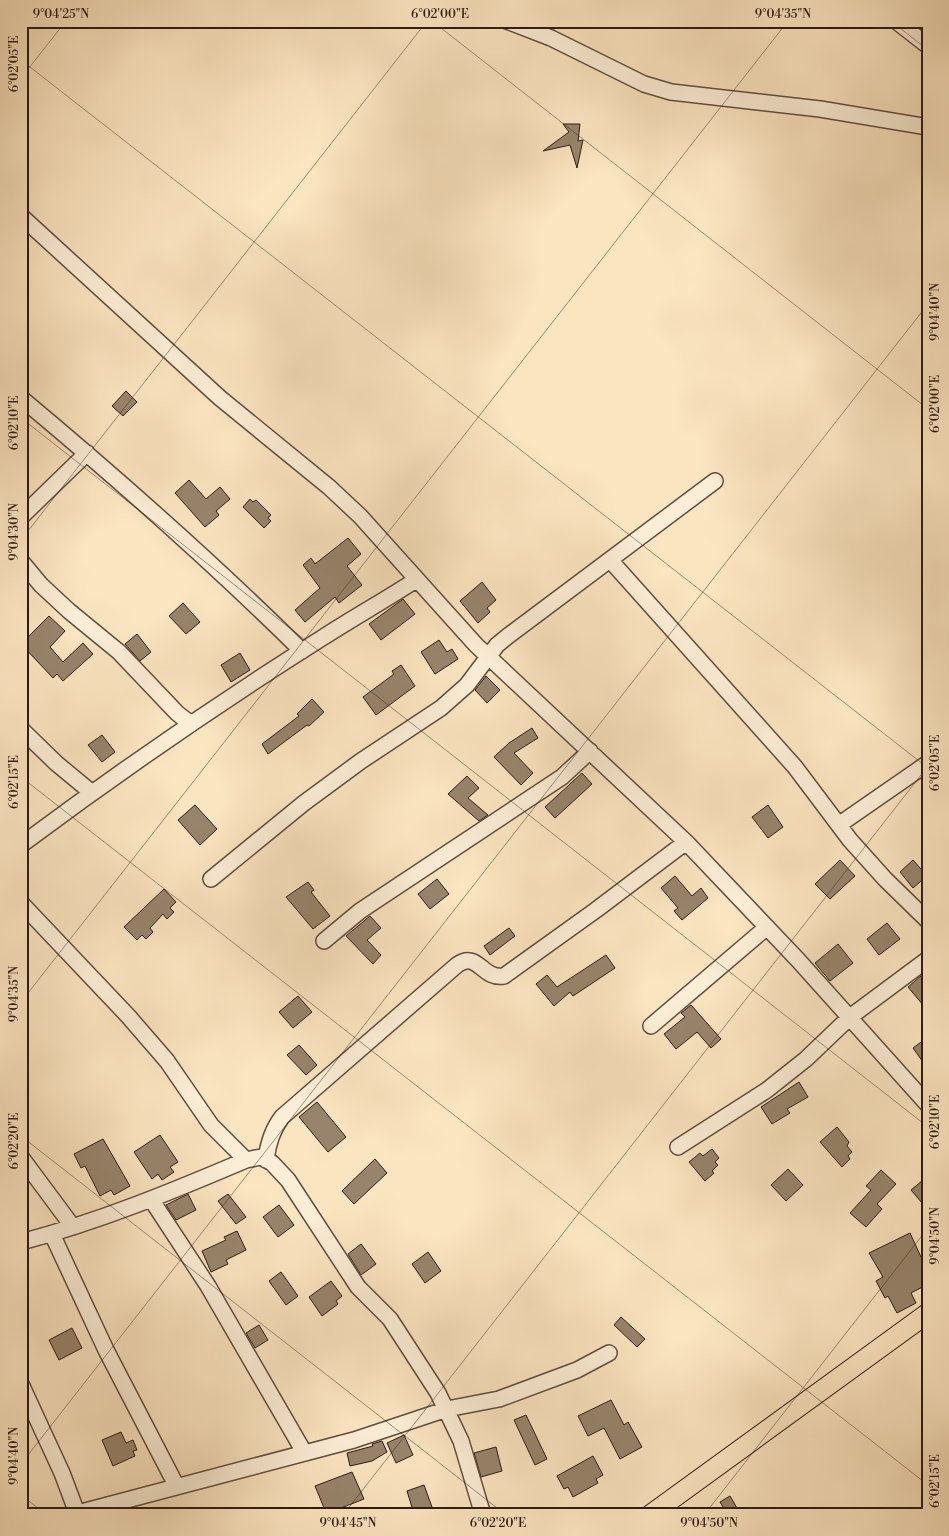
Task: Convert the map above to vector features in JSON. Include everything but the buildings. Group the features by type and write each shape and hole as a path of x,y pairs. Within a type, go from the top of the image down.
{"main road":[{"path":"658,1512 928,1313"}],"street":[{"path":"507,21 551,38 644,84 671,92 820,109 928,126"},
{"path":"896,21 928,46"},
{"path":"21,216 220,398 329,487 360,516 416,580 489,657 686,842 850,1017 928,1105"},
{"path":"21,398 87,453 233,582 302,651"},
{"path":"21,517 87,453"},
{"path":"211,878 318,793 441,708 467,685 508,636 715,481"},
{"path":"610,560 795,766 840,824 850,840 885,879 928,921"},
{"path":"21,561 48,591 119,652 177,713 191,724"},
{"path":"21,845 91,792 191,724 302,651 416,580"},
{"path":"21,729 56,763 91,792"},
{"path":"324,941 360,912 562,777 590,751"},
{"path":"840,824 928,763"},
{"path":"266,1160 267,1145 274,1128 282,1117 457,965 464,960 471,960 491,975 504,976 686,842"},
{"path":"23,907 129,1016 167,1061 211,1124 246,1160"},
{"path":"651,1026 767,927"},
{"path":"678,1147 767,1090 806,1059 850,1017 928,959"},
{"path":"21,1157 73,1226"},
{"path":"21,1242 52,1234 151,1199 246,1160 262,1157 288,1180 358,1286 390,1319 447,1409 461,1441 483,1515"},
{"path":"151,1199 208,1286 304,1452"},
{"path":"52,1234 106,1350 176,1486"},
{"path":"21,1384 62,1473 74,1514 354,1440 447,1409 499,1399 577,1370 609,1353"}]}
